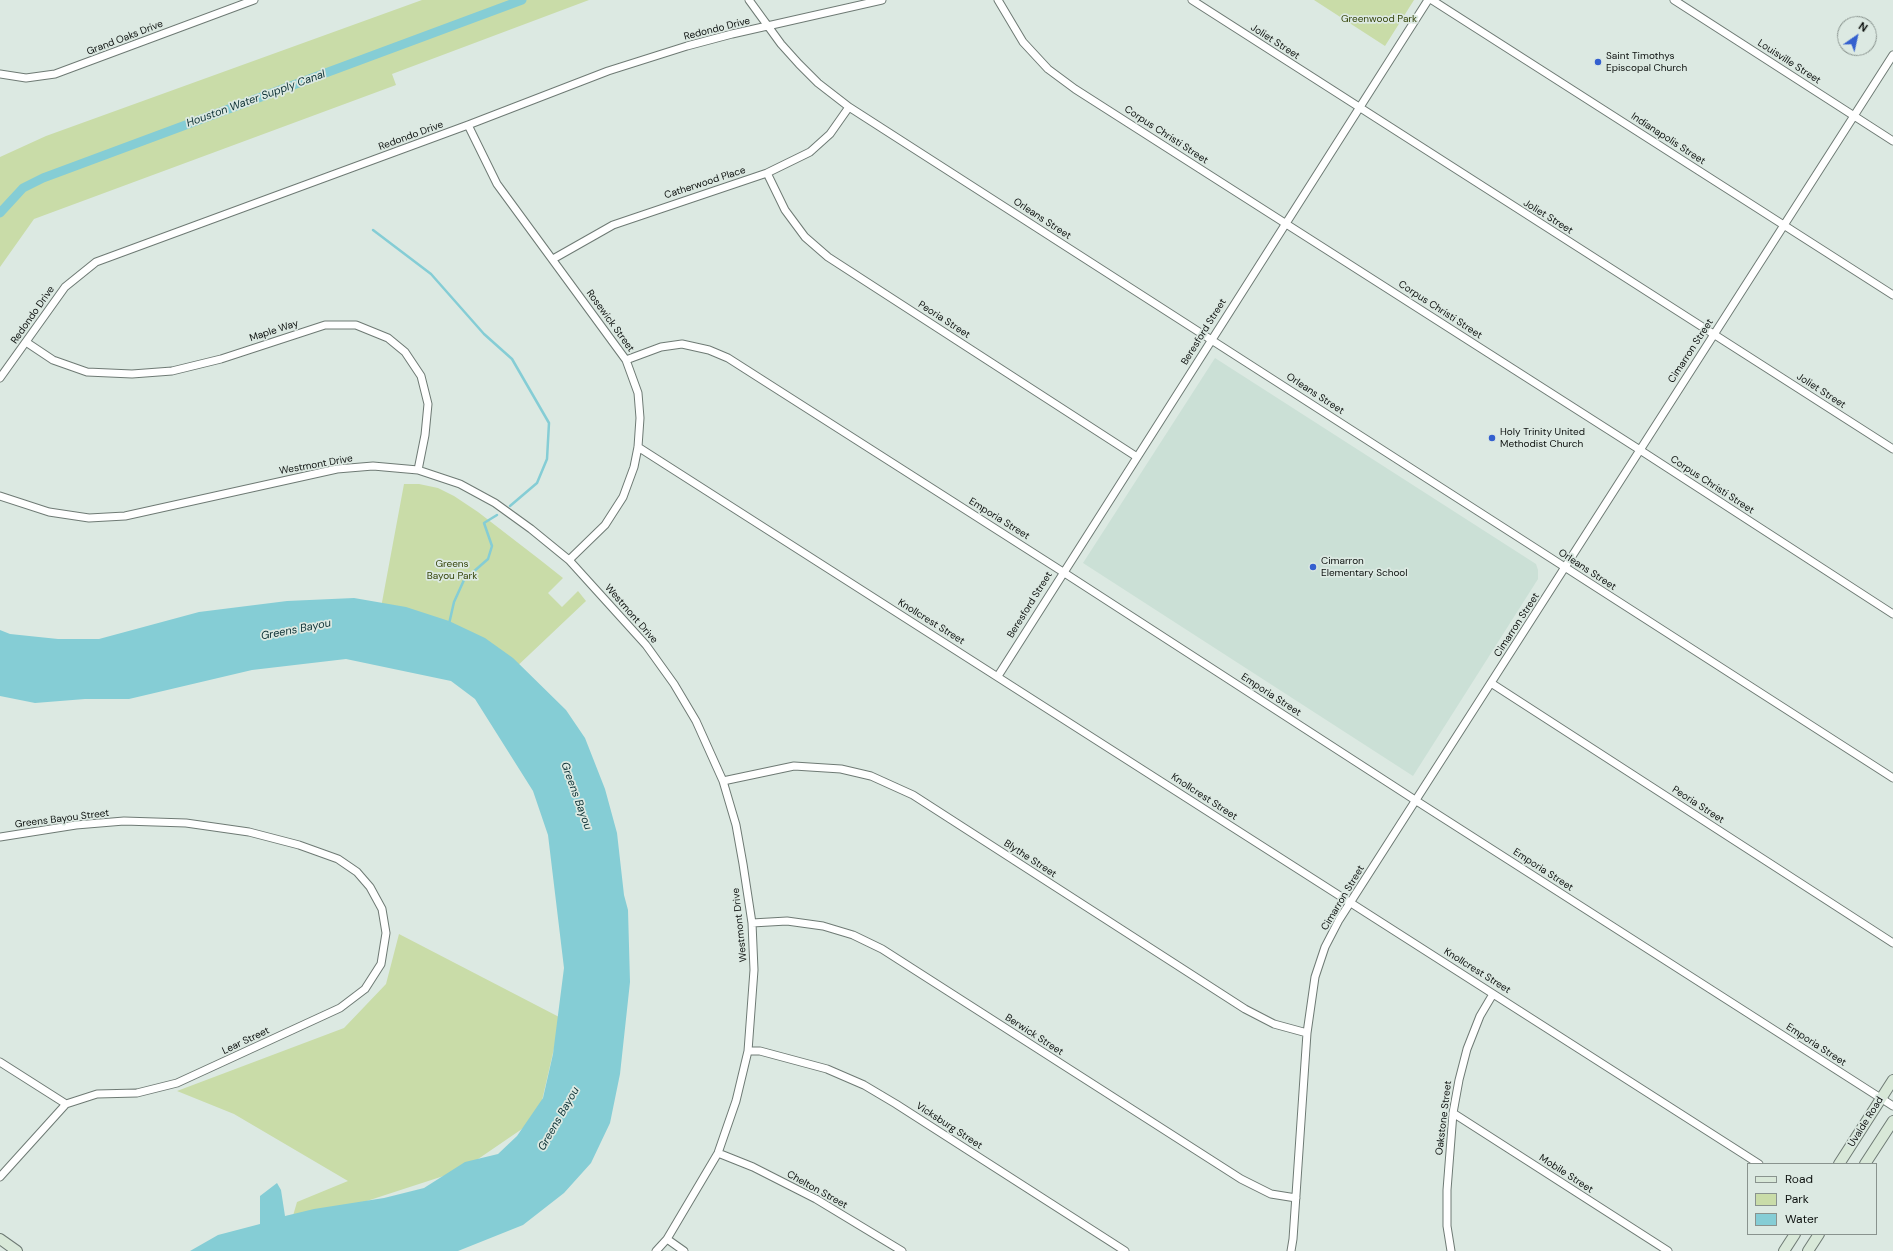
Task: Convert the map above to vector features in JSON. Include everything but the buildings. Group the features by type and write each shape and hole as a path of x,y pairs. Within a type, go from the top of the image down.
{"main road":[{"name":"Uvalde Road","path":"1840,1163 1893,1080"},
{"path":"1866,1163 1893,1121"},
{"path":"1784,1251 1793,1235"},
{"path":"1808,1251 1818,1235"},
{"path":"0,1239 17,1251"}],"street":[{"name":"Grand Oaks Drive","path":"0,74 26,78 55,74 254,0"},
{"name":"Orleans Street","path":"749,0 781,44 818,84 849,107 1893,778"},
{"name":"Redondo Drive","path":"0,378 65,286 96,262 635,62 687,46 882,0"},
{"name":"Corpus Christi Street","path":"998,0 1023,42 1048,69 1075,89 1640,450 1893,614"},
{"name":"Joliet Street","path":"1192,0 1893,449"},
{"name":"Beresford Street","path":"998,676 1428,0"},
{"name":"Indianapolis Street","path":"1432,0 1893,296"},
{"name":"Louisville Street","path":"1674,0 1893,141"},
{"name":"Cimarron Street","path":"1291,1251 1307,1033 1318,970 1325,948 1339,920 1566,568 1893,55"},
{"name":"Catherwood Place","path":"553,259 613,225 767,173 810,152 830,134 849,107"},
{"name":"Rosewick Street","path":"468,125 497,184 626,360 638,393 640,418 638,447 634,467 623,497 605,525 569,560"},
{"name":"Peoria Street","path":"767,173 785,210 806,236 828,257 1137,457"},
{"name":"Maple Way","path":"26,342 54,360 87,372 132,374 172,371 221,359 324,325 356,325 388,338 405,352 421,376 428,404 426,435 418,470"},
{"name":"Emporia Street","path":"626,360 661,347 682,344 709,350 728,358 1893,1106"},
{"name":"Knollcrest Street","path":"638,447 1757,1163"},
{"name":"Westmont Drive","path":"0,496 49,512 89,518 125,516 337,469 373,466 418,470 460,484 495,503 569,560 646,645 696,721 723,781 736,825 752,923 754,970 748,1051 736,1101 718,1153 667,1239 656,1251"},
{"name":"Peoria Street","path":"1491,683 1893,943"},
{"name":"Blythe Street","path":"723,781 794,766 841,769 872,776 913,795 1245,1009 1274,1024 1307,1033"},
{"name":"Greens Bayou Street","path":"0,837 84,824 124,821 186,823 249,832 299,845 338,859"},
{"name":"Lear Street","path":"0,1177 66,1104 97,1094 137,1093 177,1083 340,1008 365,989 381,964 386,933 382,909 370,887 357,872 338,859"},
{"name":"Berwick Street","path":"752,923 787,921 823,926 853,935 882,949 1240,1179 1271,1194 1296,1198"},
{"name":"Oakstone Street","path":"1451,1251 1447,1226 1447,1190 1458,1080 1466,1049 1480,1016 1493,994"},
{"name":"Vicksburg Street","path":"748,1051 760,1051 827,1069 864,1085 1125,1251"},
{"path":"0,1062 66,1104"},
{"name":"Mobile Street","path":"1454,1113 1668,1251"},
{"name":"Chelton Street","path":"718,1153 753,1168 816,1199 902,1251"},
{"path":"667,1239 684,1251"}],"shaded area":[{"name":"Cimarron Elementary School","path":"1215,358 1536,564 1538,579 1413,776 1083,563"}],"green space":[{"path":"422,0 589,0 392,74 396,85 34,219 0,267 0,157 46,136"},
{"name":"Greenwood Park","path":"1314,0 1414,0 1385,46"},
{"name":"Greens Bayou Park","path":"404,484 419,484 438,488 454,496 478,512 539,559 563,578 548,593 562,607 578,591 586,601 512,671 380,613"},
{"path":"399,934 561,1018 538,1118 462,1170 290,1226 297,1202 348,1181 234,1114 177,1091 344,1028 386,984"}],"water":[{"name":"Greens Bayou","path":"354,598 406,607 449,621 485,638 513,658 566,710 585,738 605,789 617,833 624,895 628,910 630,982 620,1074 610,1123 591,1163 564,1193 523,1225 458,1251 190,1251 218,1235 260,1224 260,1196 277,1183 281,1190 285,1216 314,1209 384,1198 424,1188 465,1162 498,1154 517,1136 543,1098 553,1054 564,968 548,835 533,791 475,699 451,681 346,659 252,670 129,699 85,699 35,703 0,696 0,630 10,634 58,639 99,639 199,612 287,601"}],"waterway":[{"name":"Houston Water Supply Canal","path":"0,213 23,188 43,178 522,0"},
{"path":"373,230 431,274 484,334 512,359 549,423 547,459 537,483 510,506"},
{"path":"449,624 454,602 464,580 488,559 492,546 484,523 497,515"}],"place":[{"name":"Saint Timothys Episcopal Church","path":"1598,62"},
{"name":"Holy Trinity United Methodist Church","path":"1492,438"},
{"name":"Cimarron Elementary School","path":"1313,567"}]}
